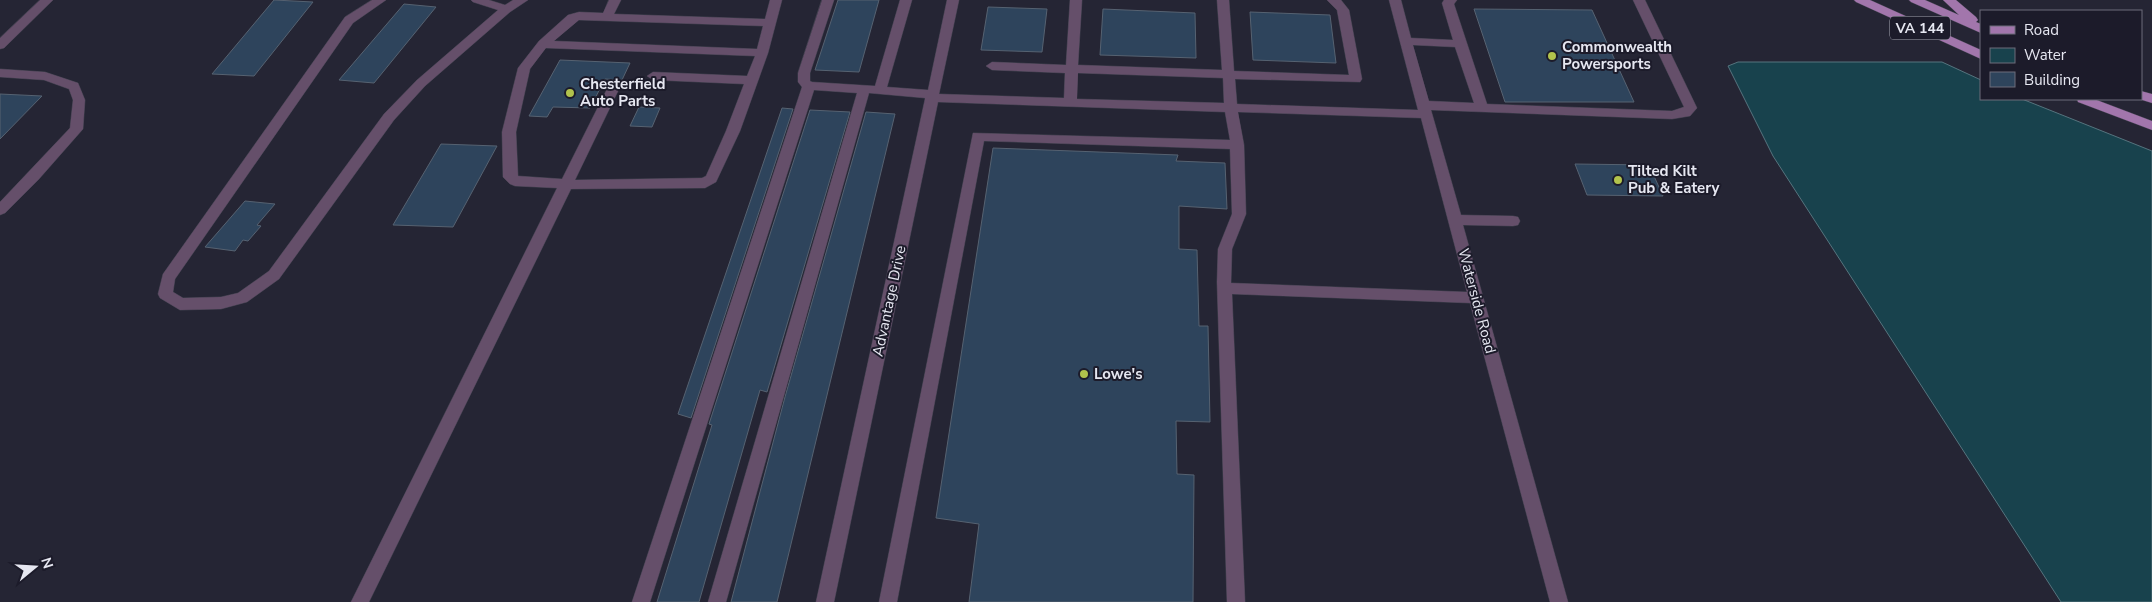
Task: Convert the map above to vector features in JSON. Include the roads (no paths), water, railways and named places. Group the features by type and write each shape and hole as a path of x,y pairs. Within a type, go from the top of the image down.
{"main road":[{"name":"VA 144","path":"1860,0 1980,56"},
{"name":"VA 144","path":"1915,0 1980,28"},
{"path":"1949,0 1980,27"},
{"path":"2086,100 2152,126"}],"street":[{"path":"0,44 47,0"},
{"path":"380,0 349,20 168,278 165,294 180,304 221,303 242,298 274,276 389,118 421,83 506,9 522,0"},
{"path":"477,0 506,9"},
{"path":"607,17 615,0"},
{"path":"769,23 579,16 572,18 543,44 524,68 509,132 510,176 515,180 568,184 696,185 705,183 711,179 733,131 762,53 776,0"},
{"path":"828,0 804,73 804,82 809,86 880,90 932,96 1231,108 1425,110 1482,108 1554,109 1585,113 1672,115 1685,113 1691,108 1639,0"},
{"path":"880,90 906,0"},
{"name":"Advantage Drive","path":"826,602 952,0"},
{"path":"1070,102 1076,0"},
{"path":"1223,0 1231,108 1236,145 1239,214 1225,249 1236,602"},
{"path":"992,66 1356,79 1343,10 1333,0"},
{"name":"Waterside Road","path":"1395,0 1559,602"},
{"path":"1451,0 1448,3 1450,16 1482,108"},
{"path":"1406,41 1460,44"},
{"path":"543,44 762,53"},
{"path":"0,73 45,76 74,86 79,100 76,129 34,176 0,210"},
{"path":"653,76 751,80"},
{"path":"641,602 809,86"},
{"path":"360,602 568,184 613,89"},
{"path":"717,602 864,89"},
{"path":"888,602 978,136 1236,145"},
{"path":"1455,220 1513,221"},
{"path":"1225,288 1477,298"}],"water":[{"path":"1738,62 1942,62 1980,80 1980,100 2024,100 2152,151 2152,602 2061,602 1773,156 1728,66"}],"place":[{"name":"Commonwealth Powersports","path":"1552,56"},
{"name":"Chesterfield Auto Parts","path":"570,93"},
{"name":"Tilted Kilt Pub & Eatery","path":"1618,180"},
{"name":"Lowe's","path":"1084,374"}]}
